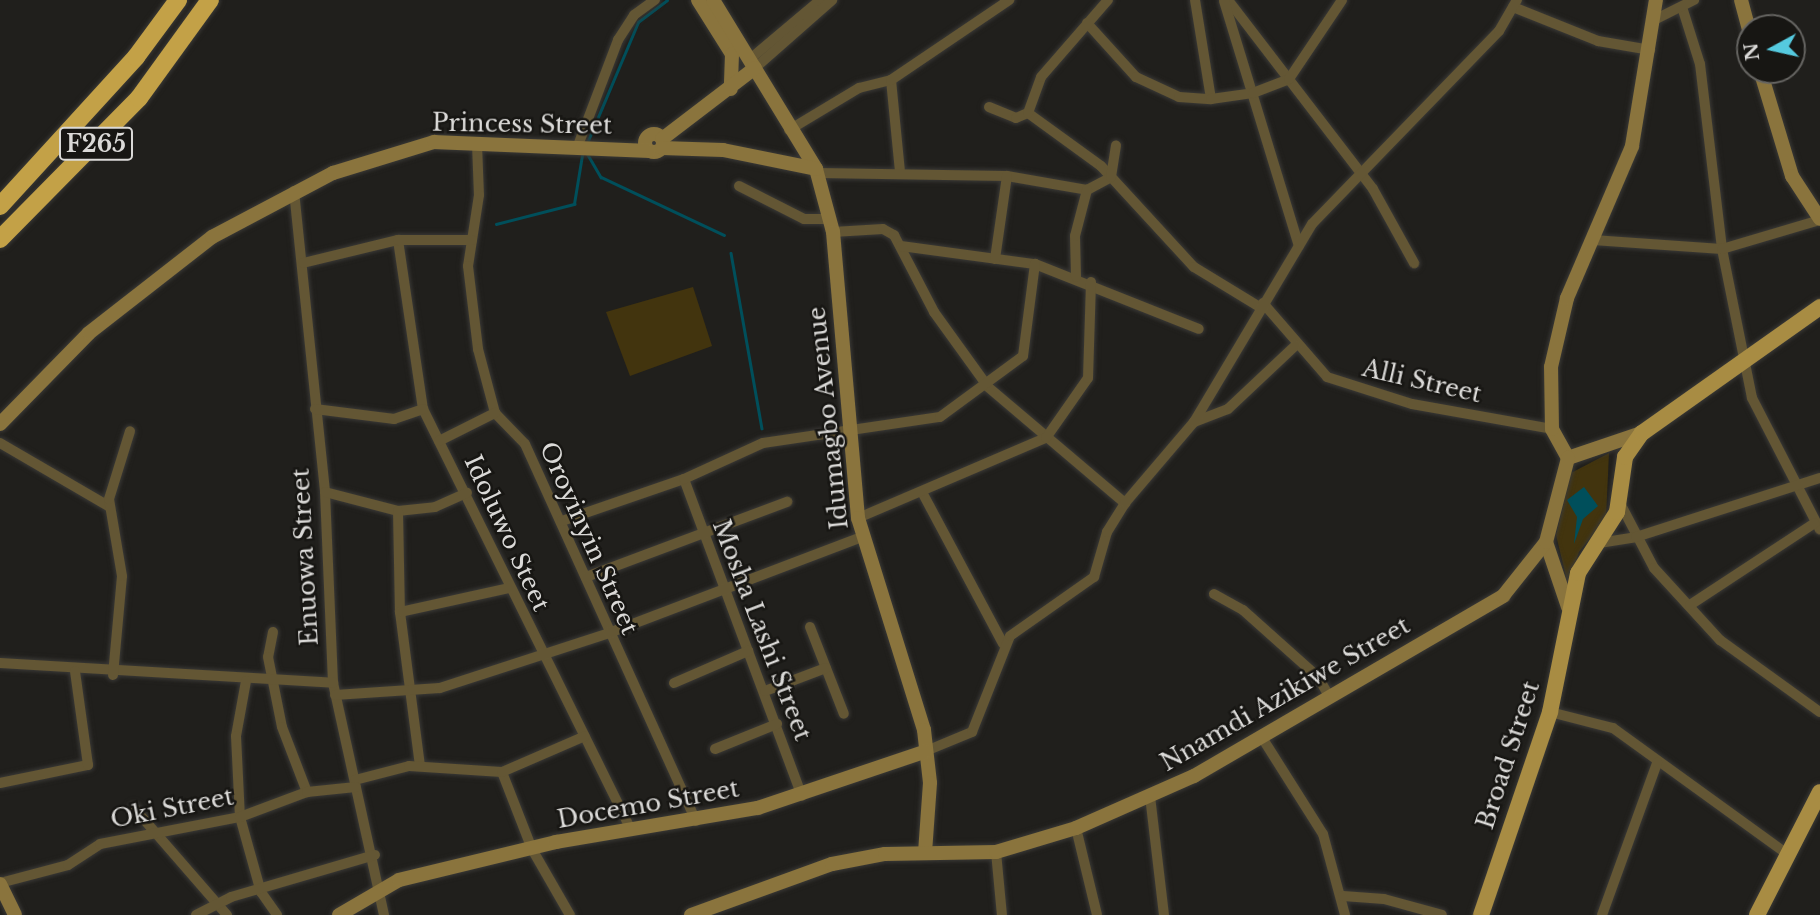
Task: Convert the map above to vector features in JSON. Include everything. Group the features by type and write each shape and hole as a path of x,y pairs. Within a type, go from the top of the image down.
{"highway":[{"name":"F265","path":"0,206 168,8 178,0"},
{"name":"F265","path":"0,239 53,192 184,39 210,0"},
{"path":"184,39 226,0"}],"main road":[{"path":"698,0 732,54 730,90"},
{"name":"Idumagbo Avenue","path":"713,0 789,130 817,171 831,225 858,518 926,751 925,853"},
{"path":"1568,458 1552,429 1549,384 1562,314 1632,146 1650,50 1656,0"},
{"name":"Princess Street","path":"0,424 89,333 212,237 294,191 392,152 433,142 584,148 655,144 730,90 752,64"},
{"path":"1764,84 1793,176 1820,220"},
{"path":"655,144 723,150 817,171"},
{"name":"Broad Street","path":"1568,458 1642,433 1820,307"},
{"name":"Broad Street","path":"1481,915 1550,712 1568,607 1585,558 1599,543 1618,499 1620,466 1642,433"},
{"name":"Nnamdi Azikiwe Street","path":"691,915 832,864 925,853 996,852 1076,828 1150,796 1261,736 1503,596 1546,542 1568,458"},
{"name":"Broad Street","path":"1546,542 1568,607"},
{"name":"Docemo Street","path":"340,915 399,880 630,828 696,821 802,796 926,751"},
{"path":"1757,915 1820,792"},
{"path":"0,883 15,915"}],"street":[{"path":"584,148 618,40 634,15 654,0"},
{"path":"752,64 820,0"},
{"path":"752,64 832,0"},
{"path":"789,130 859,88 891,80 1009,0"},
{"path":"989,107 1016,118 1028,113 1041,77 1108,0"},
{"path":"1195,0 1211,99"},
{"path":"1226,0 1359,172 1414,263"},
{"path":"1226,0 1299,246"},
{"path":"1087,23 1136,77 1179,97 1211,99 1253,93 1289,79 1342,0"},
{"path":"1654,20 1694,0"},
{"path":"926,751 972,732 1003,644 1094,577 1107,532 1125,503 1194,422 1261,304 1299,246 1359,172 1444,90 1515,4 1559,29 1629,50 1650,50"},
{"path":"1682,6 1700,64 1723,249 1744,359 1766,435 1794,489 1818,526 1690,605"},
{"path":"891,80 900,172"},
{"path":"1028,113 1111,177 1194,267 1261,304"},
{"name":"Oroyinyin Street","path":"477,144 468,266 478,349 495,413 525,444 696,821"},
{"path":"1111,177 1116,145"},
{"path":"817,171 1007,176 1087,190 1111,177"},
{"path":"995,258 1007,176"},
{"path":"739,186 804,219 831,225 883,229 901,246 934,312 988,387 1125,503"},
{"path":"1076,277 1075,236 1087,190"},
{"name":"Enuowa Street","path":"294,191 325,492 332,683 375,855 375,892 384,915"},
{"path":"1593,240 1723,249 1820,220"},
{"path":"303,263 398,240 472,240"},
{"name":"Idoluwo Steet","path":"398,240 423,409 467,493 509,588 630,828"},
{"path":"901,246 1035,264 1091,282 1199,329"},
{"path":"562,521 684,479 763,443 940,417 988,387 1024,356 1035,264"},
{"path":"858,518 1046,438 1088,378 1091,282"},
{"name":"Alli Street","path":"1261,304 1327,377 1354,388 1552,429"},
{"path":"1194,422 1228,409 1296,345"},
{"path":"315,409 394,419 423,409"},
{"path":"439,441 495,413"},
{"path":"113,675 122,576 110,507 119,452 130,431"},
{"path":"0,443 110,507"},
{"path":"1599,543 1636,537 1794,489 1820,478"},
{"name":"Mosha Lashi Street","path":"684,479 701,532 765,691 802,796"},
{"path":"325,492 398,511 435,507 467,493"},
{"path":"922,492 1003,644"},
{"path":"1618,499 1654,568 1720,640 1820,712"},
{"path":"586,577 787,502"},
{"path":"398,511 400,612 408,694 420,766"},
{"path":"335,695 408,694 543,656 862,537"},
{"path":"400,612 509,588"},
{"path":"1214,594 1244,610 1318,677 1329,696"},
{"path":"810,627 844,714"},
{"path":"273,632 268,657 282,727 307,792"},
{"path":"674,682 748,651"},
{"path":"0,663 113,675 332,683"},
{"path":"765,691 826,668"},
{"path":"0,783 88,765 75,671"},
{"path":"246,681 236,736 240,817 261,892 277,915"},
{"path":"1550,712 1613,728 1657,763 1787,854"},
{"path":"715,749 777,724"},
{"path":"570,915 532,849 502,772 585,736"},
{"path":"1261,736 1322,834 1343,896 1345,915"},
{"path":"1602,915 1657,763"},
{"name":"Oki Street","path":"0,883 58,869 100,844 153,831 240,817 307,792 356,783 420,766 502,772"},
{"path":"1150,796 1164,915"},
{"path":"134,808 220,901 226,915"},
{"path":"1076,828 1097,915"},
{"path":"996,852 1002,915"},
{"path":"196,915 220,901 261,892 375,855"},
{"path":"1343,896 1384,899 1441,915"}],"shaded area":[{"path":"693,287 712,346 630,376 606,312"},
{"path":"1609,453 1606,518 1579,552 1568,585 1556,535 1571,473"}],"water":[{"path":"1584,487 1598,506 1583,519 1574,544 1577,517 1567,500"}],"waterway":[{"path":"587,143 638,22 667,0"},
{"path":"587,153 601,177 724,235"},
{"path":"496,224 574,204 582,155"},
{"path":"731,253 762,428"}]}
